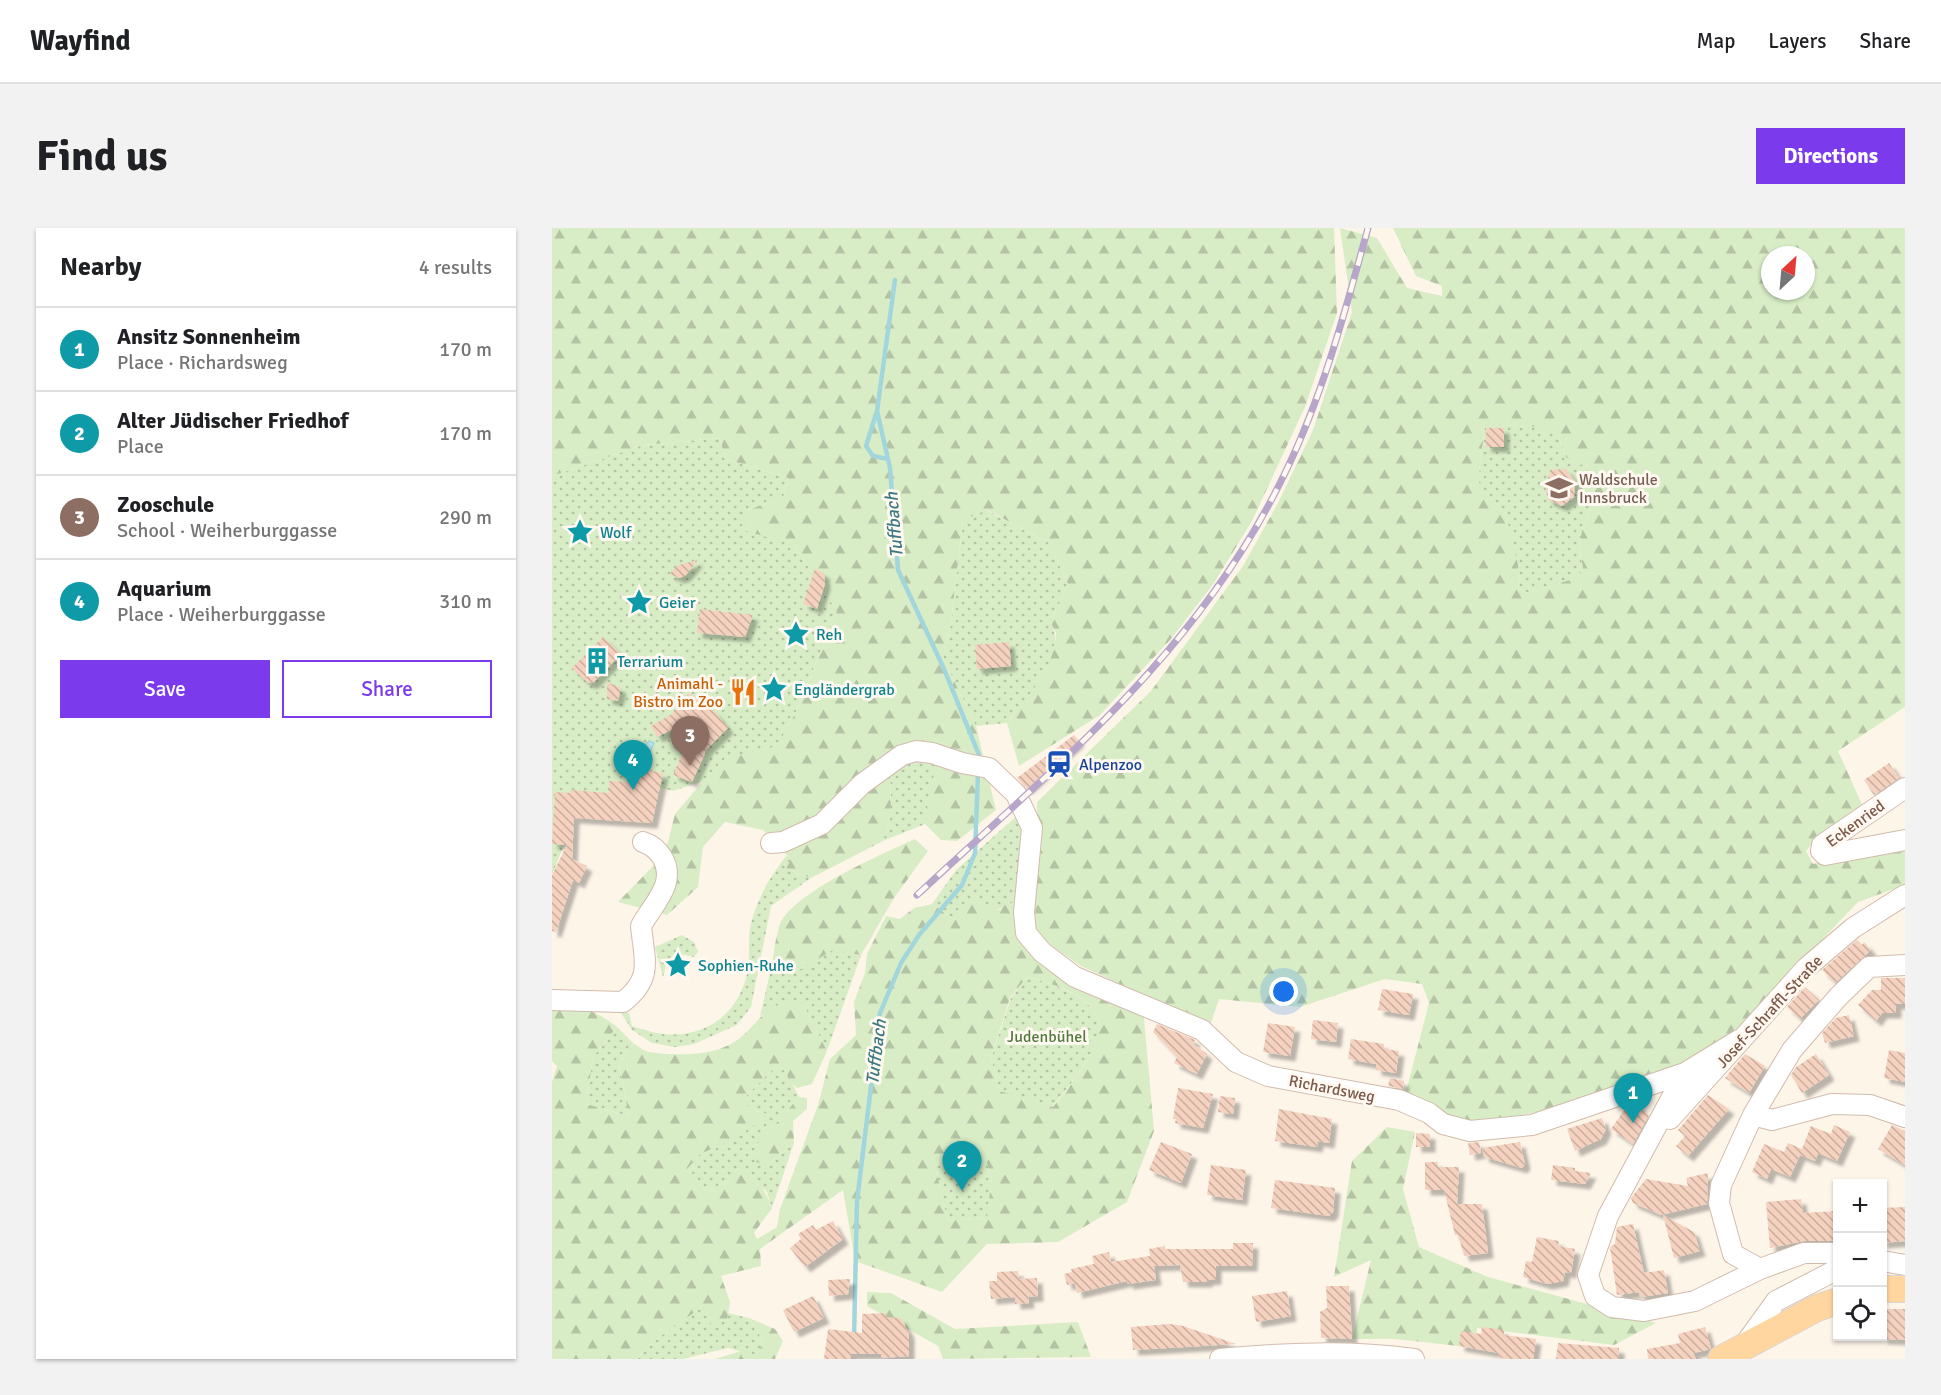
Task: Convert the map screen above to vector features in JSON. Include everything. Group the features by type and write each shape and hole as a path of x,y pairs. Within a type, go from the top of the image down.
{"main road":[{"path":"1887,1289 1905,1289"},
{"path":"1732,1354 1818,1308 1833,1303"}],"street":[{"name":"Richardsweg","path":"771,843 783,842 822,824 862,784 902,755 916,751 932,753 962,763 989,768 1016,794 1032,828 1024,912 1026,933 1042,952 1076,977 1202,1030 1236,1062 1268,1076 1399,1100 1429,1113 1443,1124 1470,1131 1532,1125 1685,1073 1739,1040"},
{"name":"Eckenried","path":"1905,788 1822,845 1821,851 1825,855 1905,840"},
{"path":"552,1000 623,1002 640,985 646,966 641,926 661,897 668,873 666,865 655,848 644,843"},
{"name":"Josef-Schraffl-Straße","path":"1648,1144 1806,968 1853,928 1905,895"},
{"path":"1760,1269 1732,1254 1719,1203 1721,1185 1753,1115 1792,1050 1838,997 1869,967 1905,965"},
{"path":"1685,1073 1608,1216 1588,1275 1595,1296 1612,1307 1644,1311 1695,1301 1760,1269 1804,1253 1833,1253"},
{"path":"1753,1115 1772,1120 1832,1104 1870,1105 1905,1117"},
{"path":"1732,1354 1776,1301 1833,1272"},
{"path":"1220,1359 1311,1352 1373,1353 1414,1359"}],"green space":[{"path":"552,228 1334,228 1337,313 1305,407 1252,521 1214,583 1171,639 1100,715 1019,766 1007,723 1046,670 1056,633 1051,623 1068,584 1049,543 987,510 963,520 950,629 943,658 976,726 996,810 957,841 941,840 925,824 930,784 943,757 890,764 891,814 883,841 811,878 786,869 791,859 763,830 725,822 703,847 698,887 667,915 618,902 665,854 675,814 726,758 777,746 795,714 837,611 794,545 746,531 745,511 783,498 788,478 726,459 720,438 643,445 552,476"},
{"path":"1340,228 1377,238 1407,288 1442,296 1442,286 1416,276 1393,228 1905,228 1905,707 1838,751 1864,809 1818,836 1806,851 1813,864 1885,849 1905,848 1905,885 1858,902 1718,1049 1600,1099 1475,1125 1451,1120 1406,1092 1429,1003 1422,984 1385,979 1300,1007 1219,999 1210,1026 1081,966 1052,946 1035,928 1037,802 1151,691 1243,566 1279,501 1313,430 1352,312","holes":["1485,425 1531,426 1558,434 1566,457 1577,466 1586,463 1591,507 1583,526 1579,546 1583,568 1579,577 1529,593 1519,589 1518,565 1508,523 1478,481"]},
{"path":"1485,425 1532,426 1558,434 1566,457 1586,463 1591,507 1583,526 1579,546 1583,568 1579,577 1529,593 1519,589 1518,565 1478,481"},
{"path":"720,438 726,459 788,478 783,498 746,511 794,545 837,611 795,714 777,747 726,758 703,781 673,791 658,787 656,793 659,793 652,823 574,818 572,845 564,845 552,875 552,476 643,445"},
{"path":"986,510 1049,543 1068,584 1051,623 1055,635 1054,649 1043,676 1007,723 976,726 943,658 950,629 963,520"},
{"path":"943,757 925,824 883,841 891,814 890,764"},
{"path":"1019,814 1027,828 1018,904 955,920 932,904 956,870"},
{"path":"915,839 928,851 894,898 861,955 833,950 801,969 771,969 780,924 788,912 802,899 840,875"},
{"path":"787,855 791,859 786,869 811,878 771,906 751,1007 737,1025 694,1044 675,1047 652,1043 632,1030 619,1010 629,1013 632,1026 659,1033 679,1034 707,1027 729,1010 744,984 749,964 750,928 759,899"},
{"path":"972,900 1000,910 1006,902 1018,904 1020,932 1143,1007 1154,1131 1127,1202 1058,1242 987,1244 942,1292 855,1261 843,1190 760,1249 761,1266 721,1276 730,1302 727,1321 711,1324 702,1307 651,1343 637,1359 552,1359 552,1082 557,1066 552,1061 552,1007 587,1010 617,1027 593,1057 586,1104 629,1116 619,1065 633,1043 647,1051 660,1053 696,1054 720,1049 740,1038 772,1008 801,1000 827,1051 812,1084 797,1088 789,1081 786,1071 775,1067 746,1096 746,1106 769,1115 732,1140 700,1154 688,1168 706,1191 727,1182 738,1168 759,1185 772,1208 754,1233 757,1239 777,1227 780,1209 818,1105 830,1059 856,1035 854,1002 865,973 867,954 886,916 900,919 914,908 932,904 955,920","holes":["1027,977 1060,987 1082,999 1094,1012 1098,1027 1095,1044 1086,1062 1053,1107 1000,1091 991,1058 1010,998","948,1158 986,1162 992,1175 987,1218 948,1221 935,1166"]},
{"path":"682,935 694,942 698,952 694,957 675,953 667,962 663,977 655,947"},
{"path":"833,949 861,955 827,1051 801,1000 760,1016 771,969 801,969"},
{"name":"Judenbühel","path":"1027,977 1060,988 1082,999 1095,1013 1099,1027 1095,1044 1086,1063 1052,1107 1000,1091 991,1058 1011,998"},
{"path":"617,1027 633,1043 619,1065 629,1116 586,1104 593,1057"},
{"path":"775,1067 786,1071 799,1097 756,1146 768,1165 794,1143 772,1208 767,1192 738,1168 727,1182 706,1191 688,1168 700,1154 769,1115 746,1106 746,1096"},
{"path":"799,1097 807,1098 807,1109 793,1121 794,1143 768,1165 756,1162 756,1146"},
{"path":"1387,1127 1415,1132 1403,1189 1419,1247 1488,1277 1656,1323 1614,1345 1477,1328 1476,1348 1396,1339 1352,1339 1371,1260 1334,1277 1352,1161"},
{"path":"948,1158 986,1161 992,1175 988,1218 948,1221 935,1166"},
{"path":"867,1292 891,1293 955,1329 1078,1322 1091,1357 943,1359 938,1346 867,1306"},
{"path":"703,1306 727,1321 728,1313 749,1318 763,1341 757,1356 728,1348 683,1359 637,1359 651,1343"},
{"path":"749,1318 775,1329 783,1341 775,1359 715,1359 741,1351 757,1355 763,1341"}],"water":[{"path":"649,741 654,743 647,760 622,765 619,762 634,748 641,749"}],"building":[{"path":"1486,428 1504,428 1504,447 1486,447"},
{"path":"1566,469 1575,481 1574,497 1562,506 1548,500 1545,485 1551,470"},
{"path":"698,560 686,575 680,578 669,574 679,565"},
{"path":"815,569 824,573 825,584 817,609 803,604"},
{"path":"700,609 753,615 745,637 697,633"},
{"name":"Terrarium","path":"603,637 621,654 593,683 588,683 572,668"},
{"path":"1009,642 1011,666 977,669 975,645"},
{"path":"607,682 621,688 618,701 607,699"},
{"path":"689,693 716,713 728,728 707,749 692,782 673,775 698,717 657,737 651,726 672,714"},
{"path":"1074,735 1079,741 1027,789 1017,778"},
{"path":"1889,763 1899,778 1874,795 1864,780"},
{"path":"641,769 663,773 652,823 574,818 572,859 587,866 579,883 573,880 556,932 552,931 552,875 567,845 552,844 555,792 570,793 570,790 609,793 609,781 627,782 629,772"},
{"path":"1857,940 1862,945 1864,942 1871,950 1835,983 1822,970"},
{"path":"1881,978 1905,978 1905,1004 1896,1004 1896,1013 1882,1013 1876,1021 1858,1005 1872,990 1881,990"},
{"path":"1805,987 1819,1000 1800,1019 1787,1007"},
{"path":"1382,989 1413,994 1409,1015 1378,1010"},
{"path":"1849,1015 1854,1036 1825,1043 1822,1033 1836,1018"},
{"path":"1313,1020 1338,1023 1336,1042 1311,1039"},
{"path":"1268,1023 1295,1027 1290,1056 1263,1052"},
{"path":"1157,1024 1195,1040 1193,1044 1207,1054 1197,1074 1174,1063 1177,1057 1153,1032"},
{"path":"1351,1039 1384,1044 1384,1049 1399,1051 1396,1073 1376,1070 1376,1064 1348,1059"},
{"path":"1889,1050 1905,1053 1905,1082 1884,1078"},
{"path":"1745,1054 1765,1066 1749,1093 1725,1078"},
{"path":"1816,1054 1829,1075 1802,1093 1791,1075 1796,1067"},
{"path":"1390,1078 1404,1081 1403,1089 1388,1086"},
{"path":"1178,1088 1213,1094 1203,1128 1175,1123 1176,1119 1173,1119"},
{"path":"1708,1095 1729,1109 1688,1156 1676,1146 1685,1136 1678,1130"},
{"path":"1220,1096 1235,1098 1233,1114 1218,1112"},
{"path":"1633,1103 1641,1106 1641,1110 1649,1115 1633,1144 1611,1129 1625,1109 1626,1111"},
{"path":"1279,1109 1332,1119 1329,1143 1318,1141 1317,1147 1275,1141"},
{"path":"1602,1118 1606,1129 1601,1139 1575,1151 1567,1129"},
{"path":"1834,1125 1850,1132 1837,1161 1818,1153 1815,1161 1800,1155 1790,1177 1771,1169 1767,1179 1752,1172 1764,1144 1784,1152 1788,1143 1802,1149 1811,1126 1831,1134"},
{"path":"1892,1125 1905,1131 1905,1165 1878,1149"},
{"path":"1416,1133 1430,1134 1430,1147 1416,1147"},
{"path":"1161,1142 1192,1154 1181,1183 1149,1170"},
{"path":"1479,1142 1481,1153 1470,1155 1468,1143"},
{"path":"1520,1142 1525,1164 1522,1168 1484,1157 1482,1148"},
{"path":"1425,1162 1438,1162 1438,1167 1459,1167 1457,1204 1482,1204 1488,1253 1464,1256 1458,1235 1455,1235 1444,1190 1425,1190"},
{"path":"1211,1165 1246,1170 1242,1200 1207,1195"},
{"path":"1553,1165 1591,1173 1585,1184 1551,1180"},
{"path":"1708,1173 1707,1204 1661,1215 1633,1203 1631,1198 1646,1179 1688,1186 1686,1178"},
{"path":"1275,1180 1335,1188 1333,1212 1329,1216 1271,1208"},
{"path":"1801,1199 1803,1213 1833,1211 1833,1241 1804,1241 1770,1248 1766,1202"},
{"path":"1905,1207 1905,1241 1887,1243 1887,1208"},
{"path":"1663,1215 1694,1232 1700,1251 1674,1258"},
{"path":"833,1221 843,1239 805,1267 790,1248 801,1239 798,1234 813,1225 816,1230"},
{"path":"1633,1224 1644,1273 1664,1270 1668,1293 1640,1297 1639,1292 1617,1295 1610,1247 1615,1244 1617,1227"},
{"path":"1537,1237 1559,1241 1558,1246 1575,1249 1571,1273 1565,1272 1563,1281 1547,1284 1523,1277 1526,1261 1532,1262"},
{"path":"1233,1243 1253,1243 1252,1266 1216,1266 1216,1279 1207,1280 1207,1282 1183,1282 1180,1265 1154,1266 1156,1280 1128,1284 1127,1281 1077,1293 1075,1283 1067,1285 1064,1274 1072,1272 1071,1269 1094,1264 1092,1256 1109,1252 1111,1262 1150,1256 1149,1249 1165,1246 1165,1249 1233,1249"},
{"path":"1018,1271 1019,1279 1037,1278 1038,1296 1028,1297 1029,1303 1015,1304 1015,1297 991,1299 989,1281 997,1281 997,1272"},
{"path":"850,1279 848,1294 829,1296 828,1280"},
{"path":"1326,1286 1349,1286 1352,1339 1321,1338 1320,1312 1327,1308"},
{"path":"1287,1291 1291,1316 1256,1322 1252,1296"},
{"path":"813,1296 824,1318 794,1332 783,1310"},
{"path":"1887,1309 1905,1309 1905,1340 1887,1339"},
{"path":"886,1313 886,1317 901,1318 909,1333 909,1356 881,1358 881,1354 851,1354 850,1359 824,1359 828,1329 862,1333 862,1314"},
{"path":"1170,1324 1183,1326 1236,1344 1133,1350 1131,1327"},
{"path":"1482,1327 1504,1330 1504,1335 1536,1339 1533,1359 1505,1359 1498,1356 1499,1353 1459,1346 1461,1331 1481,1334"},
{"path":"1705,1327 1711,1349 1693,1353 1696,1359 1648,1359 1647,1349 1680,1343 1678,1334"},
{"path":"1558,1343 1619,1348 1619,1359 1556,1359"}],"waterway":[{"name":"Tuffbach","path":"895,280 877,411 890,468 898,570 944,669 979,755"},
{"path":"876,414 866,446 873,456 888,459"},
{"name":"Tuffbach","path":"854,1338 857,1201 880,1013 901,963 919,935 962,885 969,868 975,853 978,773"}],"railway":[{"path":"917,895 1073,751 1122,702 1211,596 1250,537 1299,444 1332,353 1368,228"}],"place":[{"name":"Waldschule Innsbruck","path":"1559,488"},
{"name":"Wolf","path":"580,532"},
{"name":"Geier","path":"639,602"},
{"name":"Reh","path":"796,634"},
{"name":"Terrarium","path":"597,661"},
{"name":"Engländergrab","path":"774,689"},
{"name":"Animahl - Bistro im Zoo","path":"743,692"},
{"name":"Alpenzoo","path":"1059,764"},
{"name":"Zooschule","path":"690,766"},
{"name":"Aquarium","path":"633,790"},
{"name":"Sophien-Ruhe","path":"678,965"},
{"name":"Ansitz Sonnenheim","path":"1633,1123"},
{"name":"Alter Jüdischer Friedhof","path":"962,1191"}]}
